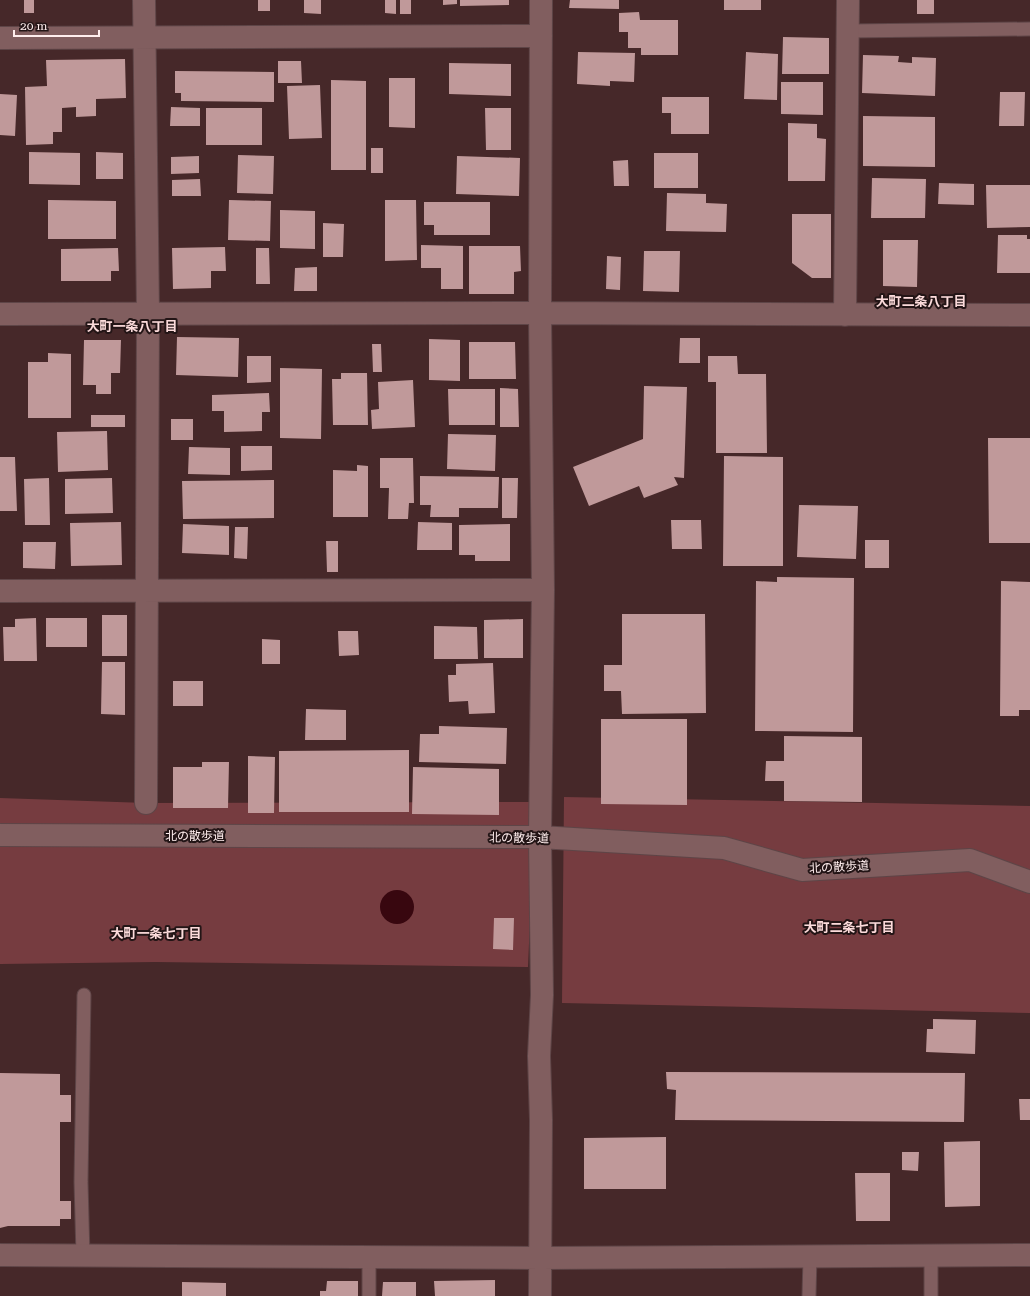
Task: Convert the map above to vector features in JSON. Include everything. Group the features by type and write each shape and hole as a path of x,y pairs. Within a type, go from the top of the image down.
{"street":[{"path":"144,0 148,314 146,803"},
{"path":"540,1296 541,1120 539,1056 542,995 540,838 543,590 540,313 541,0"},
{"path":"845,315 848,0"},
{"path":"0,38 541,36"},
{"path":"0,314 540,313 1030,315"},
{"path":"0,590 543,590"},
{"name":"北の散歩道","path":"0,835 540,838 724,848 802,870 970,860 1030,882"},
{"path":"0,1255 540,1258 1030,1255"}],"lane":[{"path":"847,31 1029,29"},
{"path":"83,1256 81,1182 84,995"},
{"path":"810,1256 810,1296"},
{"path":"931,1256 931,1296"},
{"path":"369,1257 369,1296"}],"shaded area":[{"path":"564,797 1030,806 1030,1013 562,1003"},
{"path":"0,798 146,803 535,802 528,967 155,962 0,964"},
{"path":"397,890 403,891 409,895 413,901 413,913 409,919 403,923 397,924 391,923 385,919 381,913 380,907 381,901 385,895 391,891"}],"building":[{"path":"24,0 34,0 34,13 24,13"},
{"path":"258,0 270,0 270,11 258,11"},
{"path":"304,0 321,0 321,14 304,13"},
{"path":"385,0 396,0 396,14 385,13"},
{"path":"400,0 411,0 411,14 400,14"},
{"path":"443,0 457,0 457,4 443,5"},
{"path":"460,0 509,0 509,5 460,6"},
{"path":"570,0 619,0 619,9 569,8"},
{"path":"724,0 761,0 761,10 724,10"},
{"path":"917,0 934,0 934,14 917,14"},
{"path":"639,12 640,20 678,20 678,55 641,55 641,48 628,48 628,32 619,32 619,13"},
{"path":"783,37 829,38 829,74 782,74"},
{"path":"578,52 635,53 634,82 610,81 610,86 577,84"},
{"path":"746,52 778,54 777,100 744,99"},
{"path":"863,55 899,56 898,62 912,63 912,57 936,58 935,96 862,93"},
{"path":"125,59 126,98 96,99 96,116 76,117 76,107 62,108 62,132 53,132 53,144 26,145 25,87 47,86 46,60"},
{"path":"278,61 301,61 302,83 278,83"},
{"path":"449,63 511,64 511,96 449,94"},
{"path":"175,71 274,72 274,102 181,101 181,93 175,93"},
{"path":"389,78 415,78 415,128 389,127"},
{"path":"331,80 366,81 366,170 331,170"},
{"path":"781,82 823,82 823,115 781,114"},
{"path":"320,85 322,138 289,139 287,86"},
{"path":"1000,92 1025,92 1024,126 999,126"},
{"path":"0,94 17,95 15,136 0,135"},
{"path":"662,97 709,97 709,134 671,134 671,113 662,113"},
{"path":"171,107 200,108 200,126 170,126"},
{"path":"206,108 262,108 262,145 206,145"},
{"path":"485,108 511,108 511,150 486,150"},
{"path":"863,116 935,117 935,167 863,166"},
{"path":"788,123 817,124 817,138 826,139 825,181 788,181"},
{"path":"371,148 383,148 383,173 371,173"},
{"path":"29,152 80,153 80,185 29,184"},
{"path":"96,152 123,153 123,179 96,179"},
{"path":"654,153 698,153 698,188 654,188"},
{"path":"238,155 274,156 273,194 237,193"},
{"path":"199,156 199,173 171,174 171,157"},
{"path":"457,156 520,158 519,196 456,194"},
{"path":"628,160 629,186 614,186 613,161"},
{"path":"872,178 926,179 925,218 871,218"},
{"path":"200,179 201,196 172,196 172,180"},
{"path":"939,183 974,184 974,205 938,204"},
{"path":"986,185 1030,185 1030,227 987,228"},
{"path":"667,193 706,194 706,203 727,204 726,232 666,231"},
{"path":"48,200 116,201 116,239 48,239"},
{"path":"229,200 271,201 270,241 228,240"},
{"path":"385,200 416,200 417,260 385,261"},
{"path":"424,202 490,202 490,235 434,235 434,225 424,225"},
{"path":"280,210 315,211 315,249 280,248"},
{"path":"792,214 831,214 831,278 812,278 792,263"},
{"path":"323,223 344,224 343,257 323,257"},
{"path":"998,235 1027,235 1027,239 1030,239 1030,273 997,273"},
{"path":"883,240 918,240 917,287 883,286"},
{"path":"421,245 463,246 463,289 441,289 441,268 421,268"},
{"path":"469,246 520,246 521,271 514,272 514,294 469,294"},
{"path":"225,247 226,271 211,271 211,288 173,289 172,248"},
{"path":"118,248 119,271 111,271 111,281 61,281 61,249"},
{"path":"256,248 269,248 270,284 256,284"},
{"path":"644,251 680,251 679,292 643,291"},
{"path":"607,256 621,257 620,290 606,289"},
{"path":"317,267 317,291 294,291 295,268"},
{"path":"177,337 239,338 238,377 176,375"},
{"path":"680,338 700,338 700,363 679,363"},
{"path":"429,339 460,340 460,381 429,380"},
{"path":"84,340 121,340 120,373 111,373 111,394 96,394 96,385 83,385"},
{"path":"469,342 515,342 516,379 469,379"},
{"path":"372,344 381,344 382,372 373,372"},
{"path":"48,353 71,354 71,418 28,418 28,362 48,362"},
{"path":"247,356 271,356 271,382 247,383"},
{"path":"708,356 737,356 738,374 766,374 767,453 716,453 716,382 708,382"},
{"path":"280,368 322,369 321,439 280,438"},
{"path":"341,373 367,373 368,425 333,425 332,379 341,379"},
{"path":"413,380 415,427 372,429 371,410 379,409 378,382"},
{"path":"644,386 687,387 684,478 674,477 678,485 644,498 639,486 589,506 573,467 643,439"},
{"path":"500,388 518,389 519,427 500,427"},
{"path":"448,389 495,389 495,425 449,425"},
{"path":"269,393 270,412 262,412 262,431 224,432 224,411 212,411 212,395"},
{"path":"91,415 125,415 125,427 91,427"},
{"path":"171,419 193,419 193,440 171,440"},
{"path":"107,431 108,470 58,472 57,432"},
{"path":"448,434 496,435 495,471 447,469"},
{"path":"988,438 1030,438 1030,543 989,543"},
{"path":"241,446 272,446 272,470 241,471"},
{"path":"189,447 230,448 230,475 188,474"},
{"path":"724,456 783,457 783,566 723,566"},
{"path":"0,457 15,457 17,511 0,511"},
{"path":"380,458 413,458 414,503 409,503 408,519 388,519 389,488 380,488"},
{"path":"357,465 368,466 368,517 333,517 333,470 357,471"},
{"path":"420,476 499,477 498,508 459,508 459,517 430,517 431,505 420,505"},
{"path":"49,478 50,525 25,525 24,479"},
{"path":"112,478 113,513 65,514 65,479"},
{"path":"502,478 518,478 517,518 502,518"},
{"path":"274,480 274,518 183,519 182,481"},
{"path":"799,505 858,506 856,559 797,557"},
{"path":"671,520 701,520 702,549 672,549"},
{"path":"121,522 122,565 71,566 70,523"},
{"path":"418,522 452,523 452,550 417,550"},
{"path":"183,524 229,526 229,555 182,553"},
{"path":"510,524 510,561 475,561 475,555 459,555 459,525"},
{"path":"235,527 248,527 247,559 234,558"},
{"path":"865,540 889,540 889,568 865,568"},
{"path":"326,541 338,541 338,572 327,572"},
{"path":"23,542 56,542 55,569 23,568"},
{"path":"777,577 854,578 853,732 755,731 756,581 777,582"},
{"path":"1001,581 1030,582 1030,710 1019,710 1019,716 1000,716"},
{"path":"622,614 705,614 706,713 622,714 621,691 604,691 604,665 622,665"},
{"path":"102,615 127,615 127,656 102,656"},
{"path":"36,618 37,661 4,661 3,627 15,627 15,619"},
{"path":"46,618 87,618 87,647 46,647"},
{"path":"523,619 523,658 484,658 484,620"},
{"path":"434,626 477,627 478,659 434,659"},
{"path":"338,631 358,631 359,655 339,656"},
{"path":"262,639 280,640 280,664 262,664"},
{"path":"102,662 125,662 125,715 101,714"},
{"path":"493,663 495,713 469,714 468,701 449,702 448,675 456,675 456,664"},
{"path":"173,681 203,681 203,706 173,706"},
{"path":"306,709 346,710 346,740 305,740"},
{"path":"601,719 687,719 687,805 601,804"},
{"path":"439,726 507,728 506,764 419,762 420,734 439,734"},
{"path":"784,736 862,737 862,802 784,801 784,781 765,781 766,761 784,761"},
{"path":"409,750 409,812 279,812 279,751"},
{"path":"248,756 275,757 274,813 248,813"},
{"path":"202,762 229,762 228,808 173,808 173,767 202,767"},
{"path":"413,767 499,769 499,815 412,814"},
{"path":"494,918 514,918 513,950 493,949"},
{"path":"933,1019 976,1020 975,1054 926,1052 927,1029 933,1029"},
{"path":"666,1072 965,1073 964,1122 675,1120 676,1090 667,1089"},
{"path":"0,1073 60,1074 60,1095 71,1095 71,1122 60,1122 60,1201 71,1201 71,1219 60,1219 60,1226 8,1226 0,1228"},
{"path":"1019,1099 1030,1099 1030,1120 1020,1120"},
{"path":"666,1137 666,1189 584,1189 584,1138"},
{"path":"980,1141 980,1206 945,1207 944,1142"},
{"path":"902,1152 919,1152 918,1171 902,1170"},
{"path":"855,1173 890,1173 890,1221 856,1221"},
{"path":"495,1280 495,1296 435,1296 434,1281"},
{"path":"327,1281 358,1281 358,1296 320,1296 320,1291 326,1291"},
{"path":"182,1282 226,1283 226,1296 182,1296"},
{"path":"383,1282 416,1282 416,1296 382,1296"}],"district":[{"name":"大町二条八丁目","path":"921,301"},
{"name":"大町一条八丁目","path":"132,326"},
{"name":"大町二条七丁目","path":"849,927"},
{"name":"大町一条七丁目","path":"156,933"}]}
